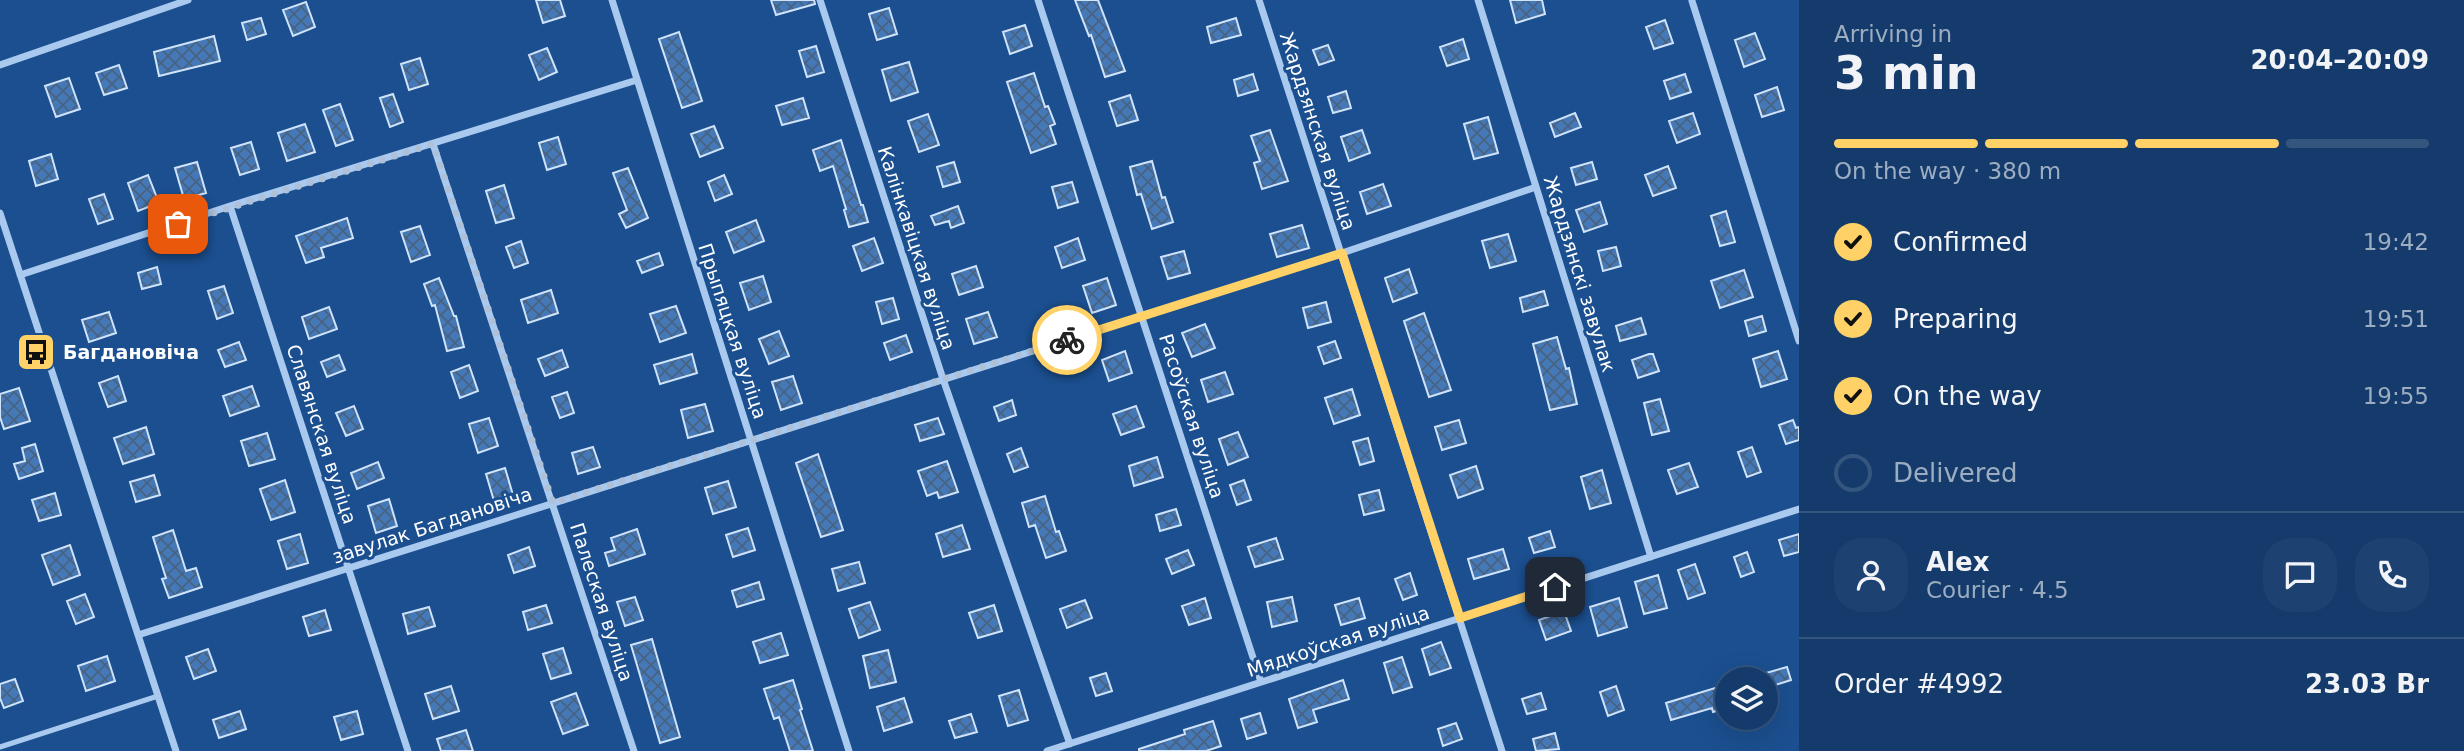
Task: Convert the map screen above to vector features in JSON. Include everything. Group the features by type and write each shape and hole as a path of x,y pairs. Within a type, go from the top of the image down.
{"street":[{"path":"0,65 188,0"},
{"name":"Прыпяцкая вуліца","path":"612,0 849,751"},
{"name":"Калінкавіцкая вуліца","path":"820,0 943,379 1070,744"},
{"name":"Расоўская вуліца","path":"1038,0 1261,682"},
{"name":"Жардзянская вуліца","path":"1259,0 1502,751"},
{"name":"Жардзянскі завулак","path":"1478,0 1651,557"},
{"path":"1694,0 1799,341"},
{"path":"20,275 230,206 637,80"},
{"name":"Палеская вуліца","path":"433,144 634,751"},
{"name":"завулак Багдановіча","path":"138,635 1342,253 1536,187"},
{"name":"Славянская вуліца","path":"230,206 408,751"},
{"path":"0,213 176,751"},
{"name":"Мядкоўская вуліца","path":"1047,751 1799,509"}],"lane":[{"path":"0,747 158,696"}],"building":[{"path":"536,0 560,0 565,16 543,23"},
{"path":"771,0 814,0 815,4 776,15"},
{"path":"1075,0 1098,0 1125,71 1105,77 1091,35 1089,36"},
{"path":"1510,0 1542,0 1545,14 1516,23"},
{"path":"306,2 315,27 293,36 283,10"},
{"path":"889,8 897,34 877,40 869,14"},
{"path":"261,18 266,34 247,40 242,23"},
{"path":"1236,18 1241,35 1211,43 1207,27"},
{"path":"1665,20 1673,43 1654,49 1646,27"},
{"path":"1025,25 1032,46 1010,54 1003,32"},
{"path":"679,32 702,101 682,108 659,39"},
{"path":"1755,33 1765,59 1744,67 1735,40"},
{"path":"214,36 220,61 159,76 154,52"},
{"path":"1463,39 1469,59 1447,66 1440,47"},
{"path":"1328,45 1334,60 1319,65 1313,50"},
{"path":"816,46 824,72 807,77 799,51"},
{"path":"547,48 557,72 539,80 529,55"},
{"path":"420,58 428,84 409,90 401,64"},
{"path":"909,62 918,92 891,101 882,70"},
{"path":"119,65 127,88 104,95 96,73"},
{"path":"1034,73 1045,107 1048,106 1055,124 1050,126 1056,144 1031,153 1007,82"},
{"path":"1253,74 1258,90 1238,96 1234,80"},
{"path":"1685,74 1691,92 1670,99 1664,81"},
{"path":"69,78 80,109 56,117 45,86"},
{"path":"1777,87 1784,110 1762,117 1755,95"},
{"path":"1346,91 1351,108 1333,113 1328,97"},
{"path":"393,94 403,122 390,127 380,98"},
{"path":"1130,95 1138,120 1117,126 1109,102"},
{"path":"803,98 809,118 782,125 776,106"},
{"path":"340,104 353,140 336,146 323,110"},
{"path":"1575,113 1581,127 1555,137 1550,123"},
{"path":"1693,113 1700,134 1677,143 1669,121"},
{"path":"928,114 939,145 919,152 908,121"},
{"path":"1488,117 1498,153 1474,159 1464,124"},
{"path":"305,124 315,152 287,161 278,133"},
{"path":"714,126 723,148 700,157 691,134"},
{"path":"1270,130 1288,181 1262,189 1254,163 1260,161 1251,136"},
{"path":"1362,130 1370,153 1349,161 1341,137"},
{"path":"558,137 566,164 547,170 539,143"},
{"path":"841,140 868,222 849,227 833,166 820,171 813,150"},
{"path":"251,142 259,169 240,175 231,148"},
{"path":"51,154 58,179 36,186 29,161"},
{"path":"1152,161 1162,198 1165,197 1173,222 1152,229 1141,194 1137,195 1130,167"},
{"path":"197,162 206,193 184,199 175,168"},
{"path":"954,162 960,182 943,187 937,167"},
{"path":"1592,162 1597,179 1576,185 1571,168"},
{"path":"1668,166 1676,188 1653,196 1645,175"},
{"path":"628,168 648,218 626,228 619,214 627,210 613,173"},
{"path":"148,175 159,203 138,211 128,183"},
{"path":"724,175 732,194 715,201 708,182"},
{"path":"1072,182 1078,202 1058,208 1052,187"},
{"path":"1383,184 1391,206 1367,214 1360,192"},
{"path":"504,185 514,218 496,223 486,191"},
{"path":"104,194 113,219 98,224 89,199"},
{"path":"1600,202 1607,224 1584,232 1576,210"},
{"path":"958,206 964,223 951,228 949,221 935,225 931,216"},
{"path":"1726,211 1735,242 1720,246 1711,216"},
{"path":"347,218 353,238 321,248 324,257 306,263 296,236"},
{"path":"756,220 764,241 734,253 726,232"},
{"path":"1302,225 1309,248 1277,257 1270,234"},
{"path":"420,226 430,255 411,262 401,232"},
{"path":"1508,234 1516,261 1490,268 1482,241"},
{"path":"874,238 883,263 862,271 853,246"},
{"path":"1078,238 1085,260 1062,268 1055,247"},
{"path":"521,241 528,263 514,268 506,247"},
{"path":"1616,247 1621,266 1603,271 1598,251"},
{"path":"1184,251 1190,273 1168,279 1161,257"},
{"path":"659,253 663,265 642,273 637,261"},
{"path":"976,266 983,287 959,295 952,274"},
{"path":"157,267 161,284 142,289 138,273"},
{"path":"1409,269 1417,293 1393,302 1385,278"},
{"path":"1744,270 1753,297 1720,308 1711,281"},
{"path":"763,276 771,302 749,310 740,283"},
{"path":"439,278 456,316 464,347 447,351 435,305 432,306 424,284"},
{"path":"1107,278 1116,305 1092,313 1083,286"},
{"path":"224,286 233,313 217,319 208,291"},
{"path":"551,290 558,313 528,323 521,300"},
{"path":"1544,291 1548,305 1523,312 1520,298"},
{"path":"893,298 899,319 882,324 876,302"},
{"path":"1326,302 1331,322 1308,328 1303,308"},
{"path":"676,306 686,333 660,342 650,314"},
{"path":"329,307 337,329 309,339 302,317"},
{"path":"109,312 116,333 89,342 82,320"},
{"path":"988,312 997,337 974,344 966,319"},
{"path":"1424,313 1451,390 1429,397 1404,321"},
{"path":"1762,316 1766,331 1749,336 1745,321"},
{"path":"1641,318 1646,334 1620,341 1616,326"},
{"path":"1205,324 1215,348 1192,357 1182,333"},
{"path":"779,331 789,356 769,364 759,339"},
{"path":"906,335 912,352 890,360 884,343"},
{"path":"1557,337 1566,369 1569,368 1577,404 1550,410 1533,344"},
{"path":"1335,341 1341,358 1324,364 1318,347"},
{"path":"239,342 246,360 225,367 218,350"},
{"path":"562,350 568,367 545,376 538,359"},
{"path":"1125,351 1132,373 1109,381 1102,360"},
{"path":"1778,351 1787,379 1761,387 1753,359"},
{"path":"692,354 697,373 660,384 654,365"},
{"path":"1653,354 1659,371 1638,378 1632,360"},
{"path":"339,355 345,370 327,377 321,362"},
{"path":"469,365 478,391 460,398 451,372"},
{"path":"1225,372 1233,394 1208,402 1201,380"},
{"path":"118,376 126,401 108,407 99,383"},
{"path":"793,376 802,403 781,410 772,382"},
{"path":"252,386 259,406 230,416 223,396"},
{"path":"19,388 30,421 4,429 0,417 0,394"},
{"path":"1352,389 1360,415 1334,424 1325,398"},
{"path":"567,392 574,413 560,418 552,397"},
{"path":"1660,399 1669,431 1652,435 1644,403"},
{"path":"1012,400 1016,415 999,421 994,407"},
{"path":"705,404 713,431 688,438 681,410"},
{"path":"354,406 363,429 346,436 336,413"},
{"path":"1136,406 1144,427 1121,435 1113,414"},
{"path":"489,418 498,446 478,453 469,424"},
{"path":"938,418 944,434 920,441 915,425"},
{"path":"1459,420 1466,443 1442,450 1435,427"},
{"path":"1793,420 1796,428 1799,427 1799,440 1786,444 1779,425"},
{"path":"146,427 154,454 123,464 114,438"},
{"path":"1238,432 1248,457 1228,465 1219,439"},
{"path":"267,433 275,459 249,466 241,441"},
{"path":"1368,438 1374,461 1360,465 1353,442"},
{"path":"35,444 43,471 19,479 14,464 25,461 22,448"},
{"path":"593,447 600,467 578,474 572,453"},
{"path":"1752,447 1761,472 1747,477 1738,452"},
{"path":"1021,448 1028,467 1014,472 1007,454"},
{"path":"818,454 843,530 821,537 796,463"},
{"path":"1157,457 1163,477 1134,486 1129,466"},
{"path":"947,461 958,492 939,498 937,492 927,496 918,471"},
{"path":"378,462 384,478 357,489 351,473"},
{"path":"1689,463 1698,487 1677,494 1668,470"},
{"path":"1476,466 1483,489 1458,498 1450,475"},
{"path":"505,468 513,495 494,501 486,474"},
{"path":"1602,470 1611,503 1590,509 1581,477"},
{"path":"154,475 160,495 136,502 130,482"},
{"path":"285,480 295,512 271,520 260,489"},
{"path":"1244,480 1251,500 1237,505 1230,485"},
{"path":"728,481 736,507 713,514 705,488"},
{"path":"1379,490 1384,510 1364,515 1359,495"},
{"path":"55,493 61,515 39,521 32,500"},
{"path":"1045,496 1056,532 1059,531 1066,551 1046,558 1035,525 1029,527 1022,503"},
{"path":"389,499 397,526 376,533 368,506"},
{"path":"1176,509 1181,525 1160,531 1156,515"},
{"path":"962,525 970,549 943,557 936,534"},
{"path":"748,528 755,550 733,557 726,535"},
{"path":"637,529 645,554 609,566 605,553 615,550 611,538"},
{"path":"173,530 186,571 196,568 202,587 169,598 162,579 166,578 153,537"},
{"path":"1550,531 1555,547 1534,553 1529,538"},
{"path":"300,534 308,563 287,569 278,541"},
{"path":"1799,534 1799,552 1784,556 1779,540"},
{"path":"1276,538 1283,559 1255,567 1248,547"},
{"path":"70,545 80,575 53,585 42,555"},
{"path":"529,547 535,566 514,573 508,555"},
{"path":"1503,549 1509,569 1474,579 1468,559"},
{"path":"1188,550 1194,565 1172,574 1166,559"},
{"path":"1747,552 1754,572 1741,577 1734,557"},
{"path":"859,562 865,583 838,591 832,569"},
{"path":"1695,564 1705,593 1688,599 1678,570"},
{"path":"1410,573 1417,595 1403,600 1395,579"},
{"path":"1658,575 1667,608 1644,614 1635,582"},
{"path":"759,582 764,599 737,607 732,591"},
{"path":"85,594 94,617 76,624 67,601"},
{"path":"635,597 643,620 625,626 617,602"},
{"path":"1292,597 1297,621 1272,627 1267,602"},
{"path":"1205,598 1211,618 1189,625 1182,606"},
{"path":"1359,598 1365,618 1341,625 1335,605"},
{"path":"1619,598 1627,627 1598,636 1590,607"},
{"path":"1085,600 1092,618 1067,628 1060,609"},
{"path":"870,602 880,630 859,638 849,609"},
{"path":"546,605 552,623 528,630 523,612"},
{"path":"994,605 1002,631 978,638 969,613"},
{"path":"429,607 435,626 408,634 403,614"},
{"path":"325,610 331,630 309,636 303,617"},
{"path":"1564,611 1571,631 1546,640 1539,620"},
{"path":"781,633 788,655 760,663 753,642"},
{"path":"652,639 680,737 660,743 631,645"},
{"path":"1441,642 1451,668 1430,675 1422,649"},
{"path":"563,648 571,673 551,679 543,654"},
{"path":"208,649 216,671 194,679 186,657"},
{"path":"888,650 896,682 870,688 863,656"},
{"path":"107,656 115,681 86,691 78,666"},
{"path":"1402,657 1412,687 1393,693 1384,663"},
{"path":"1787,667 1791,680 1778,684 1778,670"},
{"path":"1106,673 1112,691 1096,696 1090,678"},
{"path":"15,679 23,701 4,708 0,698 0,684"},
{"path":"793,680 813,751 790,751 779,717 774,719 764,689"},
{"path":"1343,680 1349,699 1313,710 1317,722 1298,728 1289,699"},
{"path":"451,686 459,711 433,719 425,694"},
{"path":"1616,686 1624,710 1608,716 1600,692"},
{"path":"1715,688 1715,711 1712,708 1671,720 1666,703"},
{"path":"1019,690 1028,720 1008,726 999,696"},
{"path":"576,693 588,725 563,734 551,702"},
{"path":"1541,693 1546,709 1527,714 1522,699"},
{"path":"904,698 912,722 884,731 877,707"},
{"path":"240,711 246,729 219,738 213,720"},
{"path":"357,711 363,734 341,740 334,717"},
{"path":"1260,713 1266,733 1247,739 1241,719"},
{"path":"971,714 977,732 955,738 949,721"},
{"path":"1213,721 1221,746 1206,751 1139,751 1185,734 1184,730"},
{"path":"1456,723 1462,739 1443,746 1438,729"},
{"path":"466,730 473,751 441,751 437,739"},
{"path":"1555,733 1559,749 1536,751 1533,739"}],"way so far":[{"path":"178,224 433,144 553,503 1067,340"}],"place":[{"name":"Багдановіча","path":"36,352"}],"route":[{"path":"1067,340 1342,253 1460,618 1555,587"}]}
